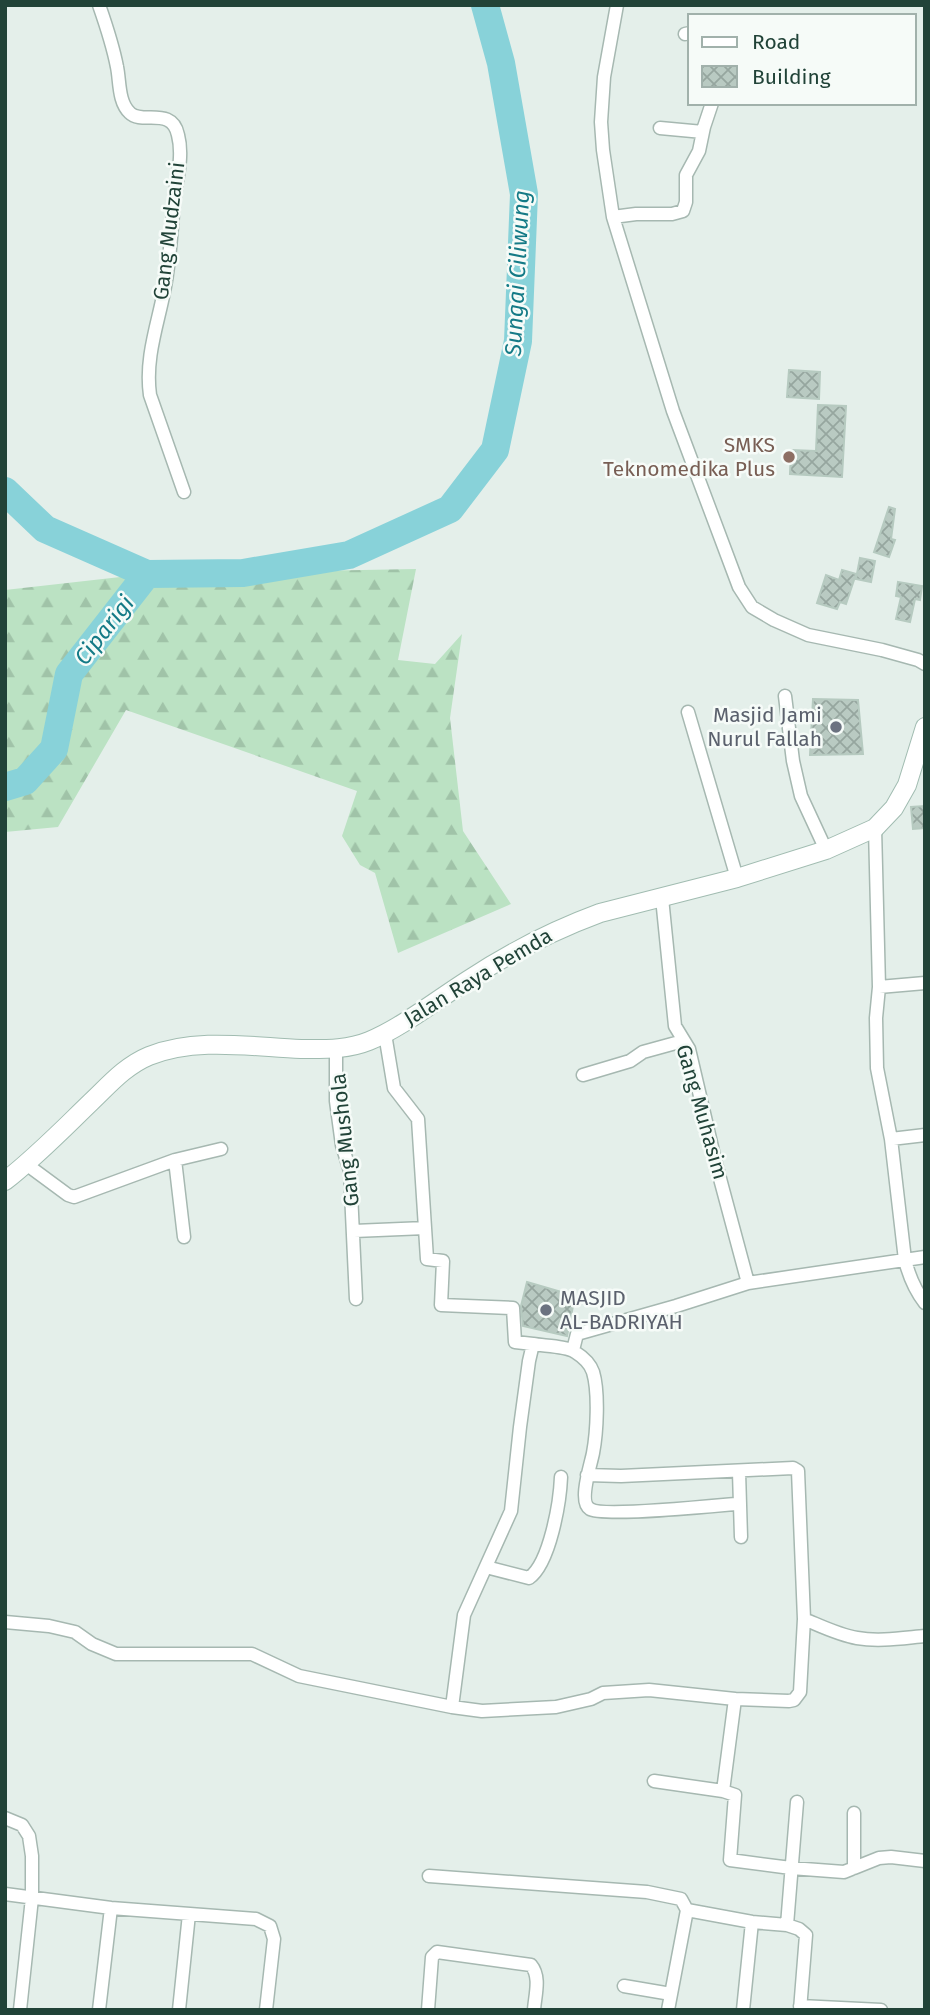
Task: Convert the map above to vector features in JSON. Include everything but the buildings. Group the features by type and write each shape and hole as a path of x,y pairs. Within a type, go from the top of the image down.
{"main road":[{"name":"Jalan Raya Pemda","path":"5,1181 130,1065 150,1055 181,1046 336,1050 366,1042 542,937 600,913 737,878 826,850 875,828 894,808 907,785 925,727"}],"street":[{"name":"Gang Mudzaini","path":"99,5 117,68 120,90 129,112 168,120 174,125 178,135 180,156 167,275 155,327 149,376 150,395 184,492"},
{"path":"617,5 602,99 603,150 613,218 673,411 740,587 752,607 808,635 882,649 925,664"},
{"path":"613,218 682,211 686,202 686,175 699,151 711,105"},
{"path":"660,128 703,132"},
{"path":"785,696 793,761 801,796 826,850"},
{"path":"688,712 737,878"},
{"path":"875,828 879,988 876,1018 877,1068 891,1139 905,1259 910,1279 925,1303"},
{"name":"Gang Muhasim","path":"662,898 675,1026 689,1049 748,1283"},
{"path":"879,988 925,983"},
{"path":"388,1031 397,1055"},
{"path":"388,1031 394,1088 418,1119 427,1259 443,1261 441,1305 513,1308 515,1342 573,1350 588,1362 593,1372 596,1390 594,1451 587,1475 587,1507 592,1511 613,1513 735,1504"},
{"path":"583,1075 630,1061 642,1052 683,1041"},
{"name":"Gang Mushola","path":"336,1050 336,1101 342,1145 350,1171 356,1299"},
{"path":"891,1139 925,1135"},
{"path":"26,1164 74,1197 175,1160 221,1149"},
{"path":"175,1160 184,1237"},
{"name":"Gang Mushola","path":"354,1231 425,1228"},
{"path":"573,1350 577,1334 748,1283 925,1257"},
{"path":"452,1707 464,1615 511,1511 520,1427 533,1345"},
{"path":"5,1622 50,1626 75,1632 92,1644 116,1654 252,1654 299,1676 482,1711 556,1707 591,1699 603,1693 649,1690 735,1699 789,1701 797,1697 800,1692 804,1619 798,1471 793,1468 739,1472 587,1475"},
{"path":"739,1472 741,1537"},
{"path":"486,1567 528,1578 535,1573 556,1519 561,1477"},
{"path":"804,1619 858,1638 925,1636"},
{"path":"723,1791 735,1699"},
{"path":"654,1781 735,1795 730,1860 844,1872 879,1858 925,1861"},
{"path":"787,1926 797,1802"},
{"path":"854,1813 854,1868"},
{"path":"5,1818 22,1825 29,1836 32,1856 32,1898 20,2010"},
{"path":"429,1876 647,1892 681,1899 687,1910 668,2010"},
{"path":"5,1894 111,1908 256,1919 270,1926 274,1939 266,2010"},
{"path":"99,2010 111,1908"},
{"path":"687,1910 787,1926 799,1929 806,1935 800,2008 881,2010"},
{"path":"180,2010 189,1914"},
{"path":"743,2010 751,1922"},
{"path":"428,2010 430,1966 432,1957 437,1952 531,1965 537,1977 534,2010"},
{"path":"624,1986 671,1994"}],"green space":[{"path":"416,569 398,660 435,664 462,634 450,718 463,831 511,904 398,953 375,873 360,865 342,836 357,791 126,710 58,827 5,832 5,590 147,574"}],"waterway":[{"name":"Sungai Ciliwung","path":"5,491 45,529 147,574 243,573 349,555 450,509 495,450 518,341 524,194 501,63 485,5"},
{"name":"Ciparigi","path":"5,787 25,781 54,749 69,674 147,574"}],"place":[{"name":"SMKS Teknomedika Plus","path":"789,457"},
{"name":"Masjid Jami Nurul Fallah","path":"836,727"},
{"name":"MASJID AL-BADRIYAH","path":"546,1310"}]}
